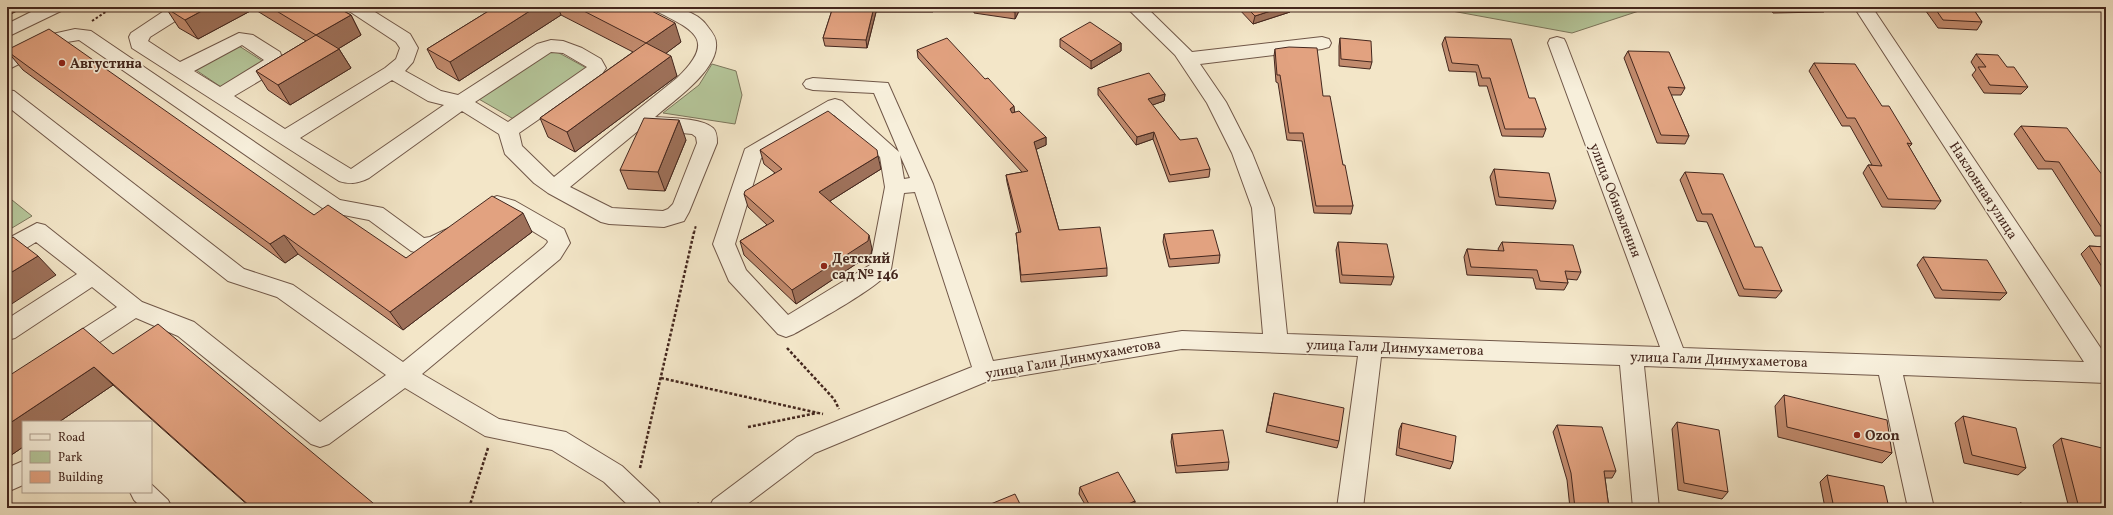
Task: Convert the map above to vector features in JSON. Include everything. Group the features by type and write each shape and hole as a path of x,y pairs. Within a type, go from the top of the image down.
{"street":[{"path":"7,31 55,7"},
{"path":"285,138 392,72 404,62 409,48 403,38 355,7"},
{"path":"555,188 634,121 684,82 698,69 706,57 708,42 700,27 662,7"},
{"path":"1135,7 1182,51 1216,102 1242,153 1263,208 1276,343"},
{"name":"Наклонная улица","path":"1863,7 2105,373"},
{"path":"181,10 138,37 140,44 285,138 346,176 353,177 362,173 461,102 552,44 561,45 594,63 597,68 593,73 508,131"},
{"path":"7,64 61,36 73,33 84,35 335,207 375,212 419,244 427,247 437,244 462,226"},
{"path":"180,70 240,39 246,39 273,56 274,61 268,67 220,96"},
{"path":"1187,58 1322,43"},
{"name":"улица Обновления","path":"1557,44 1675,357"},
{"path":"392,72 435,96 461,102 508,131 512,149 541,178 555,188 609,216 664,219 676,215 682,207 707,143 706,133 696,128 634,121"},
{"path":"813,84 881,87 923,184 985,372"},
{"path":"7,96 236,275 285,291 404,375 494,429 557,440 613,474 641,500"},
{"path":"836,106 890,154 895,187 880,268 867,279 786,328 737,275 724,244 752,154 836,106"},
{"path":"895,187 923,184"},
{"path":"7,249 37,231 134,308 186,329 320,436 404,375 552,253 560,243 556,235 508,206 498,204 480,213"},
{"path":"7,331 93,275"},
{"path":"47,364 134,308"},
{"name":"улица Гали Динмухаметова","path":"722,508 806,445 985,372 1182,340 2105,373"},
{"path":"1350,508 1371,346"},
{"path":"1631,356 1646,508"},
{"path":"1889,365 1921,508"},
{"path":"7,481 22,473"},
{"path":"143,493 159,508"}],"path":[{"path":"641,500 639,473 696,222"},
{"path":"786,328 774,334 834,399 842,413"},
{"path":"661,378 826,415"},
{"path":"748,427 819,413"},
{"path":"469,508 494,429"}],"green space":[{"path":"1430,7 1651,7 1572,33"},
{"path":"236,44 267,64 224,89 193,68"},
{"path":"552,49 590,70 517,121 477,98"},
{"path":"712,64 736,71 742,95 735,124 663,113 699,85"},
{"path":"7,196 32,216 7,231"}],"building":[{"path":"209,7 185,20 166,8"},
{"path":"270,7 336,7 351,15 316,35"},
{"path":"495,7 536,7 450,62 427,49"},
{"path":"576,7 644,7 675,23 646,43"},
{"path":"833,7 874,7 866,40 823,38"},
{"path":"984,7 1017,7 1015,12"},
{"path":"1246,7 1283,7 1255,16"},
{"path":"1934,7 1972,7 1982,22 1943,20"},
{"path":"1090,22 1121,43 1091,61 1060,39"},
{"path":"49,29 314,215 328,205 406,258 492,196 523,213 390,312 284,235 270,244 7,51"},
{"path":"316,35 339,49 278,85 256,71"},
{"path":"1445,37 1511,39 1529,98 1535,98 1546,129 1505,129 1490,78 1482,78 1478,65 1452,63"},
{"path":"947,38 985,79 988,78 1014,106 1010,109 1012,113 1019,111 1046,137 1034,142 1059,230 1100,227 1107,268 1021,275 1016,233 1021,232 1006,175 1028,171 917,50"},
{"path":"1340,38 1371,41 1372,62 1341,59"},
{"path":"646,43 671,56 567,132 540,118"},
{"path":"1289,47 1317,48 1323,96 1330,96 1343,165 1345,165 1353,206 1316,206 1303,133 1289,133 1280,75 1277,75 1275,49"},
{"path":"1628,51 1669,52 1685,88 1668,87 1689,136 1661,135"},
{"path":"1976,54 1998,55 2007,67 2014,67 2028,87 1990,85 1978,67 1986,67"},
{"path":"1814,63 1855,64 1882,106 1889,106 1912,144 1907,143 1941,201 1888,199 1868,165 1882,166 1855,118 1847,118"},
{"path":"1149,73 1165,94 1148,99 1180,140 1197,138 1210,169 1170,175 1154,132 1137,137 1098,88"},
{"path":"828,111 877,150 878,156 819,192 869,235 868,241 792,290 740,241 774,221 744,194 745,191 782,169 760,150"},
{"path":"644,118 679,120 658,172 620,170"},
{"path":"2021,126 2067,128 2106,180 2106,228 2102,228 2059,162 2045,161"},
{"path":"1494,169 1549,173 1556,201 1499,197"},
{"path":"1685,172 1723,174 1755,247 1762,247 1782,291 1744,289 1712,214 1702,214"},
{"path":"1213,230 1220,255 1170,259 1164,234"},
{"path":"13,237 38,256 7,275 7,240"},
{"path":"1338,242 1387,244 1394,277 1342,275"},
{"path":"1502,242 1573,245 1581,272 1565,271 1568,283 1540,281 1537,270 1471,267 1467,249 1504,251"},
{"path":"2089,246 2106,247 2106,273"},
{"path":"1923,257 1987,260 2007,293 1942,290"},
{"path":"158,324 379,508 252,508 94,367 7,425 7,377 83,328 113,354"},
{"path":"1274,393 1344,408 1339,441 1268,425"},
{"path":"1784,395 1887,420 1892,453 1787,427"},
{"path":"1963,416 2016,428 2026,468 1972,455"},
{"path":"1677,422 1719,430 1728,492 1684,483"},
{"path":"1402,423 1456,436 1453,462 1399,448"},
{"path":"1557,425 1602,427 1616,471 1604,471 1609,508 1575,508 1571,473"},
{"path":"1223,430 1229,462 1177,466 1172,434"},
{"path":"2061,438 2106,449 2106,508 2079,508"},
{"path":"1118,472 1135,501 1119,508 1091,508 1080,487"},
{"path":"1827,475 1884,486 1889,508 1834,508"},
{"path":"1015,494 1022,508 981,508"},
{"path":"2020,503 2042,508 2022,508"}],"place":[{"name":"Августина","path":"62,63"},
{"name":"Детский сад № 146","path":"824,266"},
{"name":"Ozon","path":"1857,435"}]}
